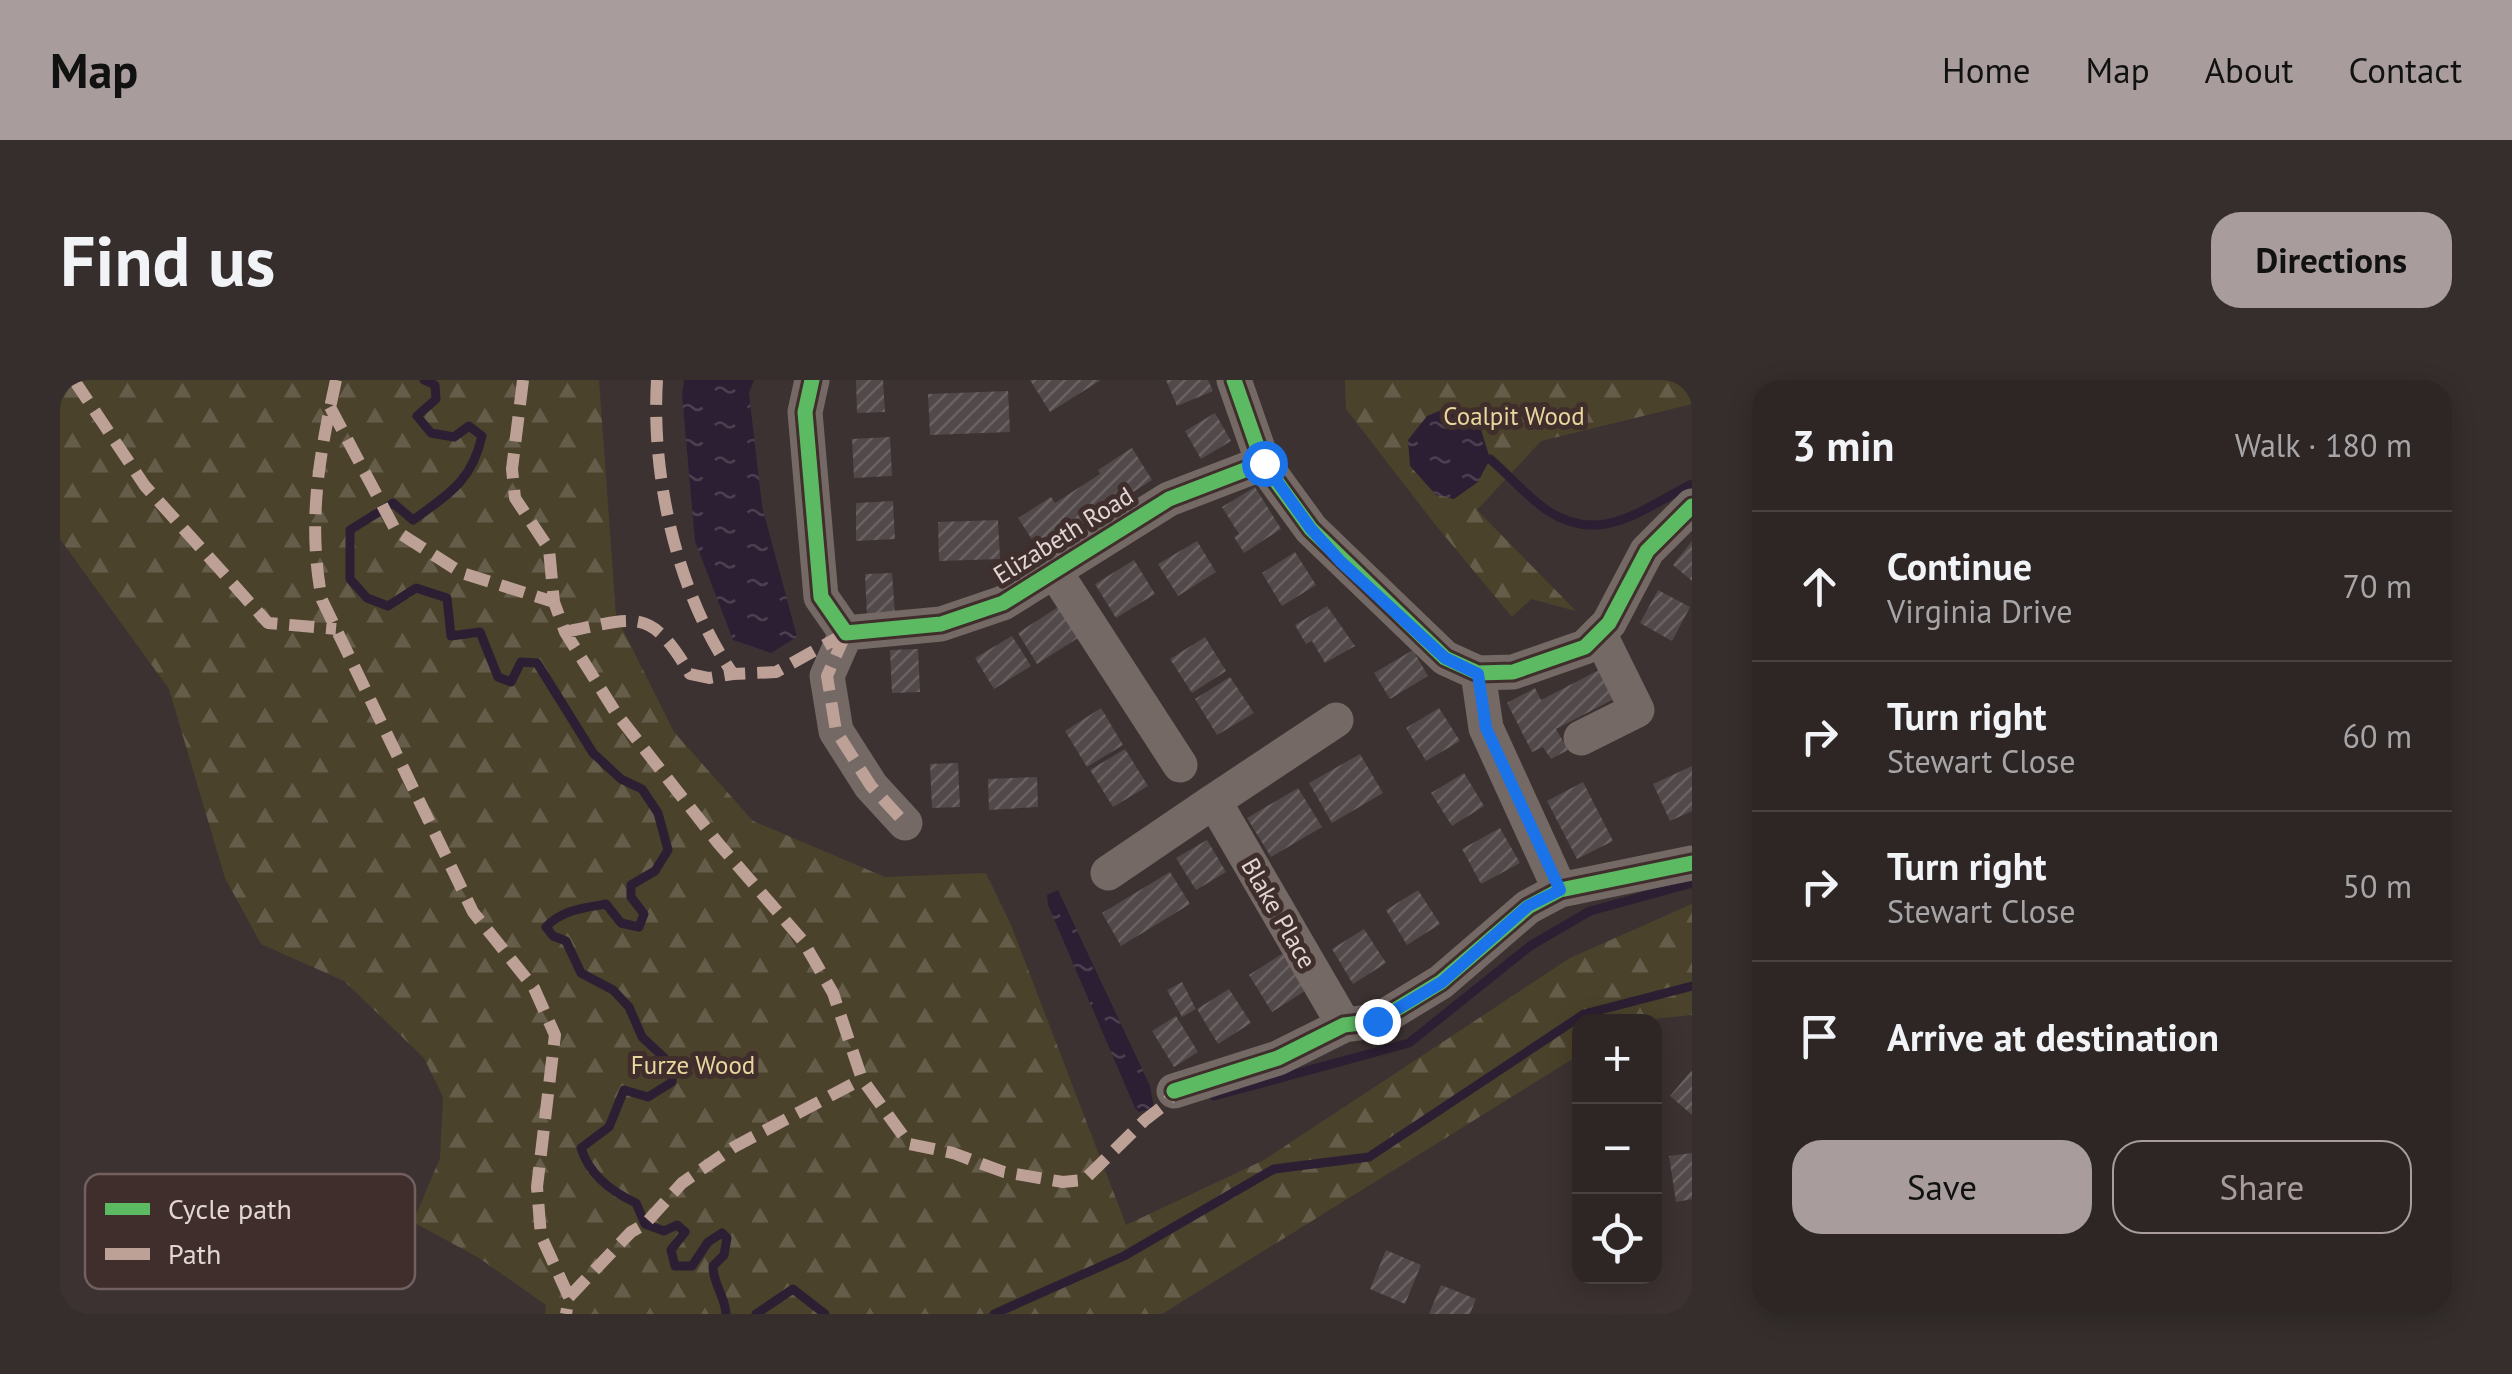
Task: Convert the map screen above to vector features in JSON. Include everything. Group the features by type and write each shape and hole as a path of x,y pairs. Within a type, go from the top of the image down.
{"street":[{"path":"812,380 805,412 821,596 846,633 827,676 836,731 871,786 905,823"},
{"path":"1234,380 1264,463 1311,529 1445,658 1478,674 1513,672 1585,647 1609,623 1647,551 1692,506"},
{"name":"Elizabeth Road","path":"846,633 940,624 1003,603 1168,498 1264,463"},
{"name":"Elizabeth Road","path":"1055,572 1180,765"},
{"path":"1581,738 1638,710 1599,633"},
{"path":"1478,674 1486,728 1560,890"},
{"path":"1108,873 1336,720"},
{"name":"Blake Place","path":"1214,801 1344,1026"},
{"path":"1174,1091 1278,1058 1344,1026 1377,1021 1442,982 1528,906 1560,890 1692,863"}],"green space":[{"name":"Furze Wood","path":"60,380 599,380 616,616 674,732 753,821 885,877 986,873 1011,925 1126,1225 1264,1160 1570,958 1692,904 1692,1015 1662,1018 1662,1014 1572,1014 1572,1059 1162,1314 545,1314 546,1305 479,1258 415,1223 440,1158 443,1097 424,1058 344,981 261,944 225,878 169,689 60,539"},
{"name":"Coalpit Wood","path":"1345,380 1692,380 1692,404 1541,441 1477,510 1576,611 1531,599 1512,617 1346,409"}],"water":[{"path":"684,380 754,380 749,393 762,506 797,637 771,653 733,640 695,541"},
{"path":"1454,405 1479,423 1490,459 1478,482 1454,499 1436,495 1410,466 1408,440 1427,416"},
{"path":"1058,890 1150,1086 1154,1108 1139,1112 1135,1108 1048,905 1047,895"}],"building":[{"path":"856,380 883,380 885,412 857,413"},
{"path":"1030,380 1101,380 1050,412"},
{"path":"1166,380 1208,380 1213,391 1177,406"},
{"path":"1008,391 1010,432 930,435 928,394"},
{"path":"1215,413 1231,441 1201,459 1185,431"},
{"path":"890,437 892,476 854,478 852,439"},
{"path":"1132,448 1152,480 1040,552 1018,518 1051,497 1055,503"},
{"path":"1255,487 1281,529 1244,553 1234,537 1239,534 1222,507"},
{"path":"893,501 895,539 856,541 856,503"},
{"path":"998,520 1000,559 939,561 938,522"},
{"path":"1197,541 1216,572 1178,596 1158,564"},
{"path":"1692,541 1692,581 1673,565"},
{"path":"1295,552 1316,585 1282,606 1262,573"},
{"path":"1134,560 1155,594 1116,618 1095,584"},
{"path":"892,573 895,615 867,616 865,574"},
{"path":"1658,590 1690,607 1672,641 1640,623"},
{"path":"1327,606 1355,646 1325,663 1312,641 1306,644 1295,625"},
{"path":"1058,607 1078,638 1037,664 1018,633"},
{"path":"1012,636 1031,666 994,689 975,658"},
{"path":"1205,637 1226,671 1192,693 1170,659"},
{"path":"918,649 920,692 892,693 890,650"},
{"path":"1413,650 1428,676 1390,699 1374,673"},
{"path":"1626,656 1641,685 1556,729 1568,750 1551,759 1543,747 1532,752 1507,703 1535,688 1541,700"},
{"path":"1230,677 1254,713 1217,735 1195,699"},
{"path":"1101,708 1123,745 1087,767 1065,731"},
{"path":"1439,708 1460,741 1426,761 1406,728"},
{"path":"1125,749 1148,786 1113,807 1090,770"},
{"path":"1360,754 1383,793 1332,823 1309,783"},
{"path":"958,763 960,807 932,808 930,764"},
{"path":"1692,766 1692,811 1670,821 1653,784"},
{"path":"1464,773 1484,806 1452,826 1431,793"},
{"path":"1037,777 1038,807 989,810 988,779"},
{"path":"1583,782 1613,841 1577,859 1547,801"},
{"path":"1298,788 1322,827 1271,857 1247,818"},
{"path":"1500,828 1520,863 1481,884 1462,849"},
{"path":"1207,840 1226,872 1196,890 1176,858"},
{"path":"1170,872 1190,904 1121,946 1102,913"},
{"path":"1418,890 1440,924 1407,945 1386,910"},
{"path":"1364,929 1386,963 1353,984 1332,949"},
{"path":"1285,952 1308,989 1272,1012 1249,975"},
{"path":"1182,982 1196,1009 1182,1017 1167,990"},
{"path":"1229,989 1251,1023 1218,1044 1197,1009"},
{"path":"1176,1016 1198,1052 1174,1067 1152,1031"},
{"path":"1692,1070 1692,1115 1670,1096"},
{"path":"1692,1153 1692,1199 1676,1202 1669,1156"},
{"path":"1386,1250 1421,1265 1405,1304 1370,1289"},
{"path":"1441,1285 1476,1299 1470,1314 1429,1314"}],"waterway":[{"path":"424,380 435,385 436,399 417,416 431,433 454,437 469,426 482,436 478,451 457,485 413,520 393,503 350,530 350,579 367,598 388,606 416,588 447,598 451,636 480,632 498,677 511,682 521,662 537,663 593,753 621,779 642,789 658,813 668,850 655,871 631,885 631,897 644,914 639,927 621,923 606,904 566,913 546,927 553,936 566,941 581,973 613,990 629,1007 642,1037 672,1065 672,1082 648,1097 624,1090 609,1127 581,1148 585,1157 602,1181 636,1203 645,1224 664,1231 677,1225 685,1232 671,1250 675,1266 692,1266 708,1242 722,1233 727,1238 724,1255 713,1266 726,1314"},
{"path":"1490,459 1548,511 1586,525 1622,520 1692,484"},
{"path":"1214,1096 1409,1043 1530,946 1590,911 1692,883"},
{"path":"994,1314 1124,1256 1274,1169 1369,1157 1584,1014 1692,986"},
{"path":"756,1314 793,1289 825,1314"}],"marked path":[{"path":"74,380 145,486 268,623 336,629"},
{"path":"336,380 315,516 322,600 473,912 534,988 555,1035 537,1187 541,1236 569,1297 566,1314"},
{"path":"523,380 512,469 515,498 549,549 554,602 565,632 616,713 718,843 803,941 833,993 862,1079 909,1144 953,1153 1004,1172 1063,1182 1084,1180 1167,1103 1174,1091 1181,1089"},
{"path":"657,380 658,455 672,533 697,608 733,674 776,672 846,633"},
{"path":"330,407 396,531 462,573 554,602"},
{"path":"565,632 608,623 639,622 663,636 690,674 709,678 733,674"},
{"path":"846,633 827,676 836,731 871,786 905,823"},
{"path":"569,1297 682,1183 734,1147 862,1079"}],"cycle path":[{"path":"812,380 805,412 821,597 846,633 941,624 1003,603 1169,499 1263,463"},
{"path":"1234,380 1263,463 1311,529 1445,658 1478,673 1513,672 1585,647 1609,623 1647,551 1692,506"},
{"path":"1174,1091 1278,1058 1344,1025 1377,1021 1441,982 1528,907 1560,890 1692,863"}],"route":[{"path":"1264,463 1311,529 1341,562 1445,658 1478,674 1486,728 1560,890 1528,906 1442,982 1377,1021"}]}
